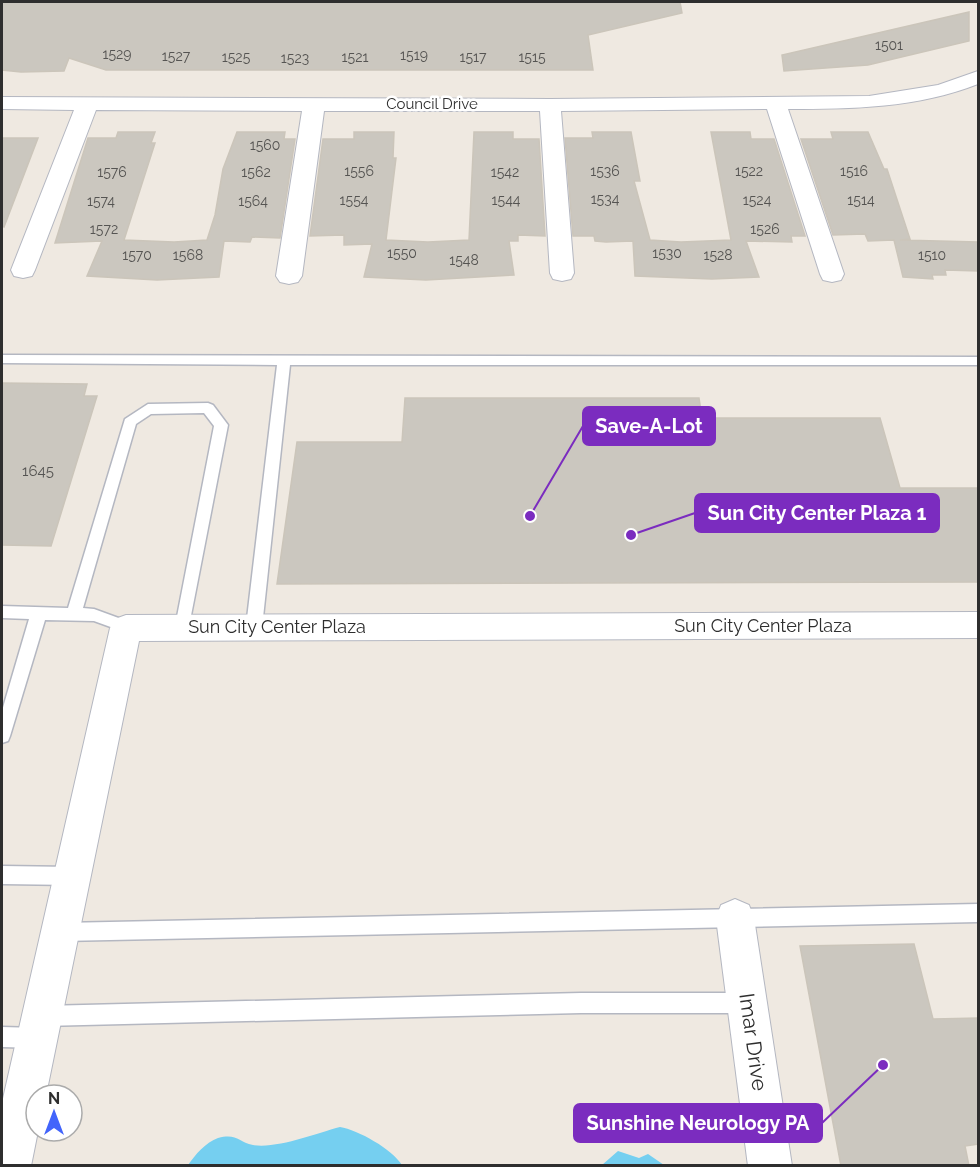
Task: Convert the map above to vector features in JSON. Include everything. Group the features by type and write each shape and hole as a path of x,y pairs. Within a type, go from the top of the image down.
{"street":[{"name":"Council Drive","path":"2,103 550,105 869,102 942,91 978,77"},
{"path":"23,270 87,104"},
{"path":"289,276 314,104"},
{"path":"776,104 832,274"},
{"path":"550,105 562,273"},
{"name":"Sun City Center Plaza","path":"130,628 978,625"},
{"path":"9,1166 126,628 130,628"},
{"name":"Imar Drive","path":"735,918 770,1166"}],"lane":[{"path":"2,359 978,361"},
{"path":"254,627 284,361"},
{"path":"74,614 130,422 148,409 208,408 221,425 183,627"},
{"path":"2,612 94,615 130,628"},
{"path":"2,736 39,613"},
{"path":"2,875 73,876"},
{"path":"61,932 978,913"},
{"path":"2,1037 40,1027 569,1003 748,1003"}],"water":[{"path":"340,1127 374,1141 391,1153 402,1165 188,1165 197,1153 218,1138 233,1137 248,1144 263,1146 297,1140"},
{"path":"618,1151 639,1158 648,1154 664,1165 602,1165"}],"building":[{"path":"2,2 680,2 682,13 588,35 593,70 106,70 69,58 64,71 21,72 2,70"},
{"path":"969,12 969,41 868,65 784,71 782,55"},
{"path":"118,132 155,132 151,143 155,143 124,240 174,242 207,240 215,215 223,169 237,132 285,132 284,139 295,139 280,238 252,237 250,242 224,241 219,277 157,280 87,276 102,241 55,243 88,138 116,138"},
{"path":"354,132 394,132 393,158 396,158 386,240 428,242 469,240 474,132 513,132 513,139 539,139 545,236 518,235 518,241 509,241 514,275 426,280 364,277 372,244 344,245 344,235 310,236 323,139 354,139"},
{"path":"592,132 631,132 640,181 634,181 650,240 681,242 731,240 711,132 750,132 751,139 774,139 805,236 791,236 792,242 746,241 759,277 712,279 635,276 633,241 606,242 595,241 594,236 573,236 565,138 593,138"},
{"path":"831,132 868,132 884,169 887,169 910,239 900,240 978,242 978,271 945,270 946,275 932,275 933,279 903,277 894,240 868,241 865,234 833,235 801,139 833,139"},
{"path":"2,138 38,138 4,227 2,226"},
{"path":"2,383 87,384 84,396 97,396 51,546 2,545"},
{"path":"405,398 699,398 702,418 880,418 900,488 978,488 978,582 277,584 297,442 402,442"},
{"path":"914,944 933,1019 978,1018 978,1144 965,1146 969,1166 841,1166 800,946"}],"place":[{"name":"Save-A-Lot","path":"530,516"},
{"name":"Sun City Center Plaza 1","path":"631,535"},
{"name":"Sunshine Neurology PA","path":"883,1065"}]}
